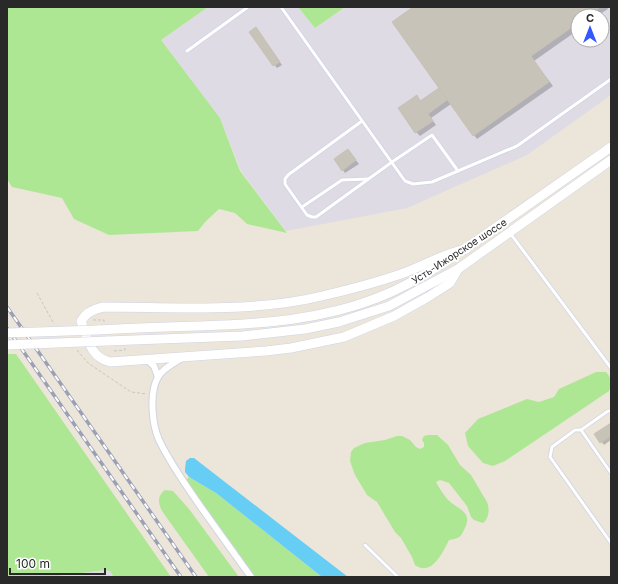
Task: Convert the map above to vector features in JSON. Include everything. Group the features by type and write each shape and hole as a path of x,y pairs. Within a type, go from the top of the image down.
{"street":[{"name":"Усть-Ижорское шоссе","path":"7,333 249,324 296,320 324,314 377,298 405,286 466,249 611,146"},
{"name":"Усть-Ижорское шоссе","path":"7,345 242,336 312,328 339,322 389,306 458,268 611,160"},
{"path":"458,268 450,283 410,308 394,316 344,337 285,349 110,362 102,360 93,351 81,322 83,317 94,309 103,307 242,307 292,302 321,296 400,274 452,252 466,249"},
{"path":"184,357 167,367 158,377 152,404 158,439 182,480 251,577"},
{"path":"146,360 154,366 158,377"}],"lane":[{"path":"187,51 248,7"},
{"path":"281,7 405,181 413,184 432,182 517,146 611,79"},
{"path":"362,121 288,175 285,179 285,184 307,215 316,217 432,135 458,171"},
{"path":"302,207 342,180 368,179"},
{"path":"510,232 611,368"},
{"path":"611,411 608,411 581,430 576,430 552,446 550,457 611,543"},
{"path":"581,430 611,473"},
{"path":"365,545 398,577"}],"path":[{"path":"93,320 104,320"},
{"path":"114,351 125,350"}],"shaded area":[{"path":"208,7 298,7 315,28 345,7 611,7 611,95 527,155 407,208 286,231 241,171 220,118 161,40"},
{"path":"105,570 110,571 114,577 50,577"}],"green space":[{"path":"7,7 208,7 161,40 220,118 240,171 287,233 247,224 235,213 219,209 198,231 109,235 74,219 62,198 12,187 7,179"},
{"path":"298,7 345,7 315,28"},
{"path":"7,354 16,354 171,577 114,577 110,571 105,570 50,577 7,577"},
{"path":"596,372 606,372 608,374 611,383 609,391 505,461 493,466 483,463 468,446 465,433 478,419 527,399 539,402 554,397 559,389"},
{"path":"437,435 448,445 460,465 471,475 487,502 489,511 487,519 483,523 474,520 471,517 467,506 449,483 440,480 436,482 448,500 466,514 467,522 461,536 449,540 444,551 432,566 421,568 415,565 401,538 395,532 377,502 367,495 355,475 350,461 351,452 354,448 365,443 402,436 410,440 420,449 424,447 422,440 424,436"},
{"path":"189,477 216,493 322,577 254,577 187,487 185,481"},
{"path":"165,490 173,491 189,509 239,577 209,577 162,511 159,497"}],"water":[{"path":"190,458 194,458 348,577 322,577 216,493 189,477 185,472 185,469 186,461"}],"building":[{"path":"413,7 600,7 570,8 570,29 531,56 549,82 473,136 392,22"},
{"path":"256,27 280,62 273,66 249,32"},
{"path":"439,88 447,100 428,114 433,121 415,133 398,108 417,95 420,101"},
{"path":"348,149 356,160 342,171 334,159"},
{"path":"611,423 611,436 600,443 594,434"}],"railway":[{"path":"7,307 196,577"},
{"path":"7,328 181,577"}]}
